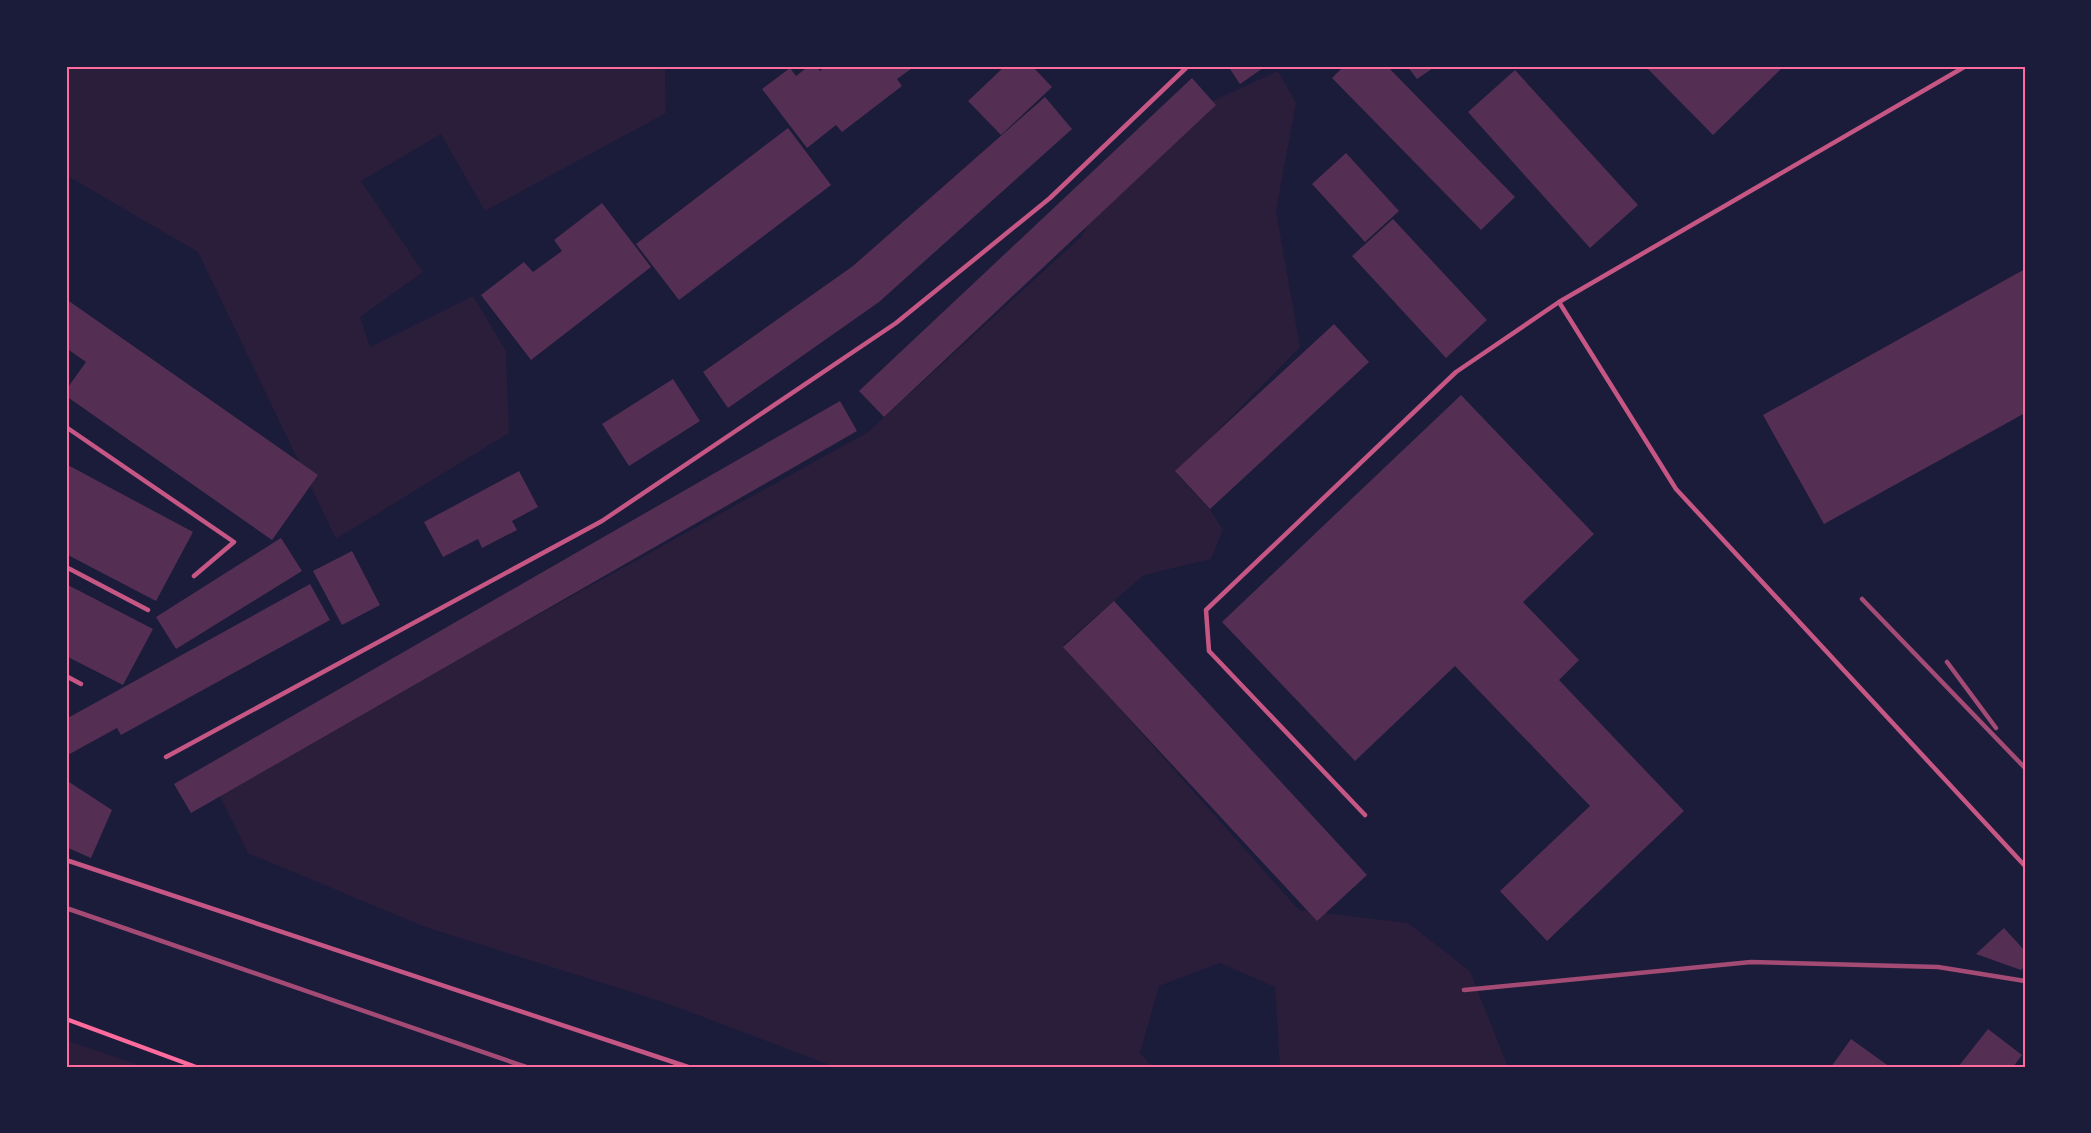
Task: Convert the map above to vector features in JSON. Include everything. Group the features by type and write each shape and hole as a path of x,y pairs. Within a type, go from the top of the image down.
{"lane":[{"path":"166,757 602,521 896,323 1050,198 1188,66"},
{"path":"1365,815 1209,651 1206,610 1456,372 1559,302 1966,66"},
{"path":"1559,302 1676,489 2025,866"},
{"path":"66,427 234,543 194,576"},
{"path":"66,567 148,610"},
{"path":"66,676 81,684"},
{"path":"66,860 688,1067"}],"path":[{"path":"66,1019 196,1067"}],"shaded area":[{"path":"66,66 665,66 666,113 485,211 441,134 361,181 423,272 360,317 370,347 473,296 506,351 509,433 336,539 198,252 66,175"},
{"path":"1278,71 1296,103 1276,211 1300,347 1176,473 1211,511 1223,530 1211,559 1144,575 1063,645 1299,910 1408,923 1470,971 1508,1067 1280,1067 1275,987 1220,963 1159,986 1140,1053 1153,1067 835,1067 666,1003 425,927 248,853 218,792 868,432 1082,236 1113,179 1195,109"},
{"path":"66,1040 144,1067 66,1067"}],"building":[{"path":"809,66 816,66 820,71 826,66 915,66 897,79 902,86 842,132 836,125 807,148 762,89 790,68 796,76"},
{"path":"1005,66 1032,66 1052,87 1001,135 968,101"},
{"path":"1228,66 1266,66 1240,84"},
{"path":"1344,66 1387,66 1515,197 1481,230 1332,78"},
{"path":"1407,66 1436,66 1417,79"},
{"path":"1645,66 1784,66 1713,135"},
{"path":"1515,70 1638,205 1590,248 1468,112"},
{"path":"1192,78 1216,105 884,417 859,391"},
{"path":"1045,97 1072,129 879,302 728,408 703,372 853,266"},
{"path":"788,128 831,185 679,300 636,244"},
{"path":"1346,153 1399,211 1365,242 1312,184"},
{"path":"602,203 651,267 531,360 481,295 524,262 533,272 562,251 554,240"},
{"path":"1393,219 1487,320 1446,358 1352,256"},
{"path":"2025,269 2025,413 1824,524 1763,415"},
{"path":"66,299 318,475 272,540 66,396 66,390 86,362 66,348"},
{"path":"1334,324 1369,362 1210,509 1175,471"},
{"path":"673,379 700,421 629,466 602,424"},
{"path":"1461,395 1594,534 1523,602 1579,660 1559,680 1684,811 1547,941 1500,891 1590,806 1455,666 1355,761 1222,622"},
{"path":"840,401 857,431 191,813 174,784"},
{"path":"66,464 193,532 156,601 66,554"},
{"path":"519,471 538,507 512,521 517,530 482,548 478,539 443,557 424,522"},
{"path":"281,538 302,571 176,649 156,617"},
{"path":"352,551 380,605 342,625 313,571"},
{"path":"66,584 153,629 123,685 66,656"},
{"path":"310,584 330,620 121,735 117,728 66,756 66,719"},
{"path":"1114,601 1367,875 1317,921 1063,647"},
{"path":"66,780 112,810 91,858 66,847"},
{"path":"2004,928 2025,951 2025,966 2021,970 1976,954"},
{"path":"1988,1029 2022,1055 2013,1067 1958,1067"},
{"path":"1851,1039 1890,1067 1831,1067"}],"railway":[{"path":"1862,599 2025,768"},
{"path":"1947,662 1996,728"},
{"path":"66,908 526,1067"},
{"path":"1464,990 1751,962 1938,967 2025,981"}]}
